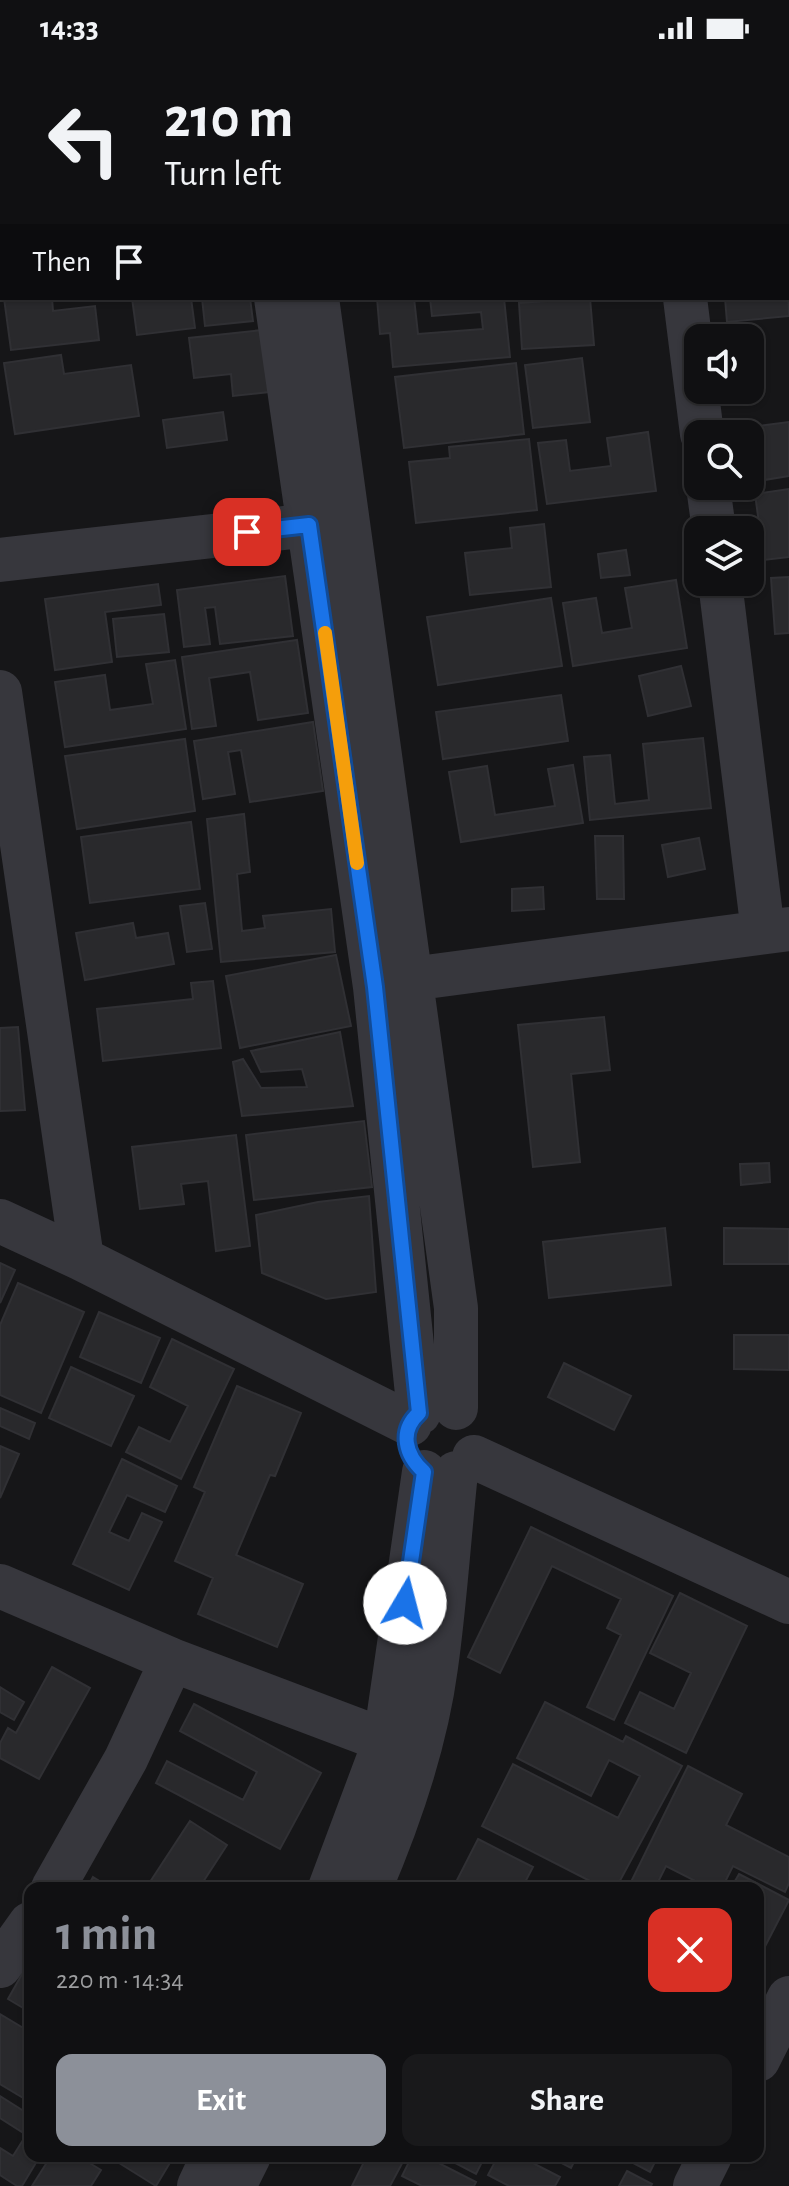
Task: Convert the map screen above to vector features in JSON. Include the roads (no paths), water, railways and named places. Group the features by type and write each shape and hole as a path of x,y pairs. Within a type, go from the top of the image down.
{"street":[{"path":"276,300 328,523 393,983 456,1308 428,1415 406,1445 409,1455 451,1468 789,1602"},
{"path":"317,300 328,523"},
{"path":"685,300 700,420"},
{"path":"0,560 328,523"},
{"path":"393,983 776,930 722,596"},
{"path":"0,692 82,1259"},
{"path":"0,1221 428,1415 466,1414 473,1423 477,1446 451,1468 402,1747 392,1838 373,1882"},
{"path":"0,1586 172,1660 402,1747"},
{"path":"56,1882 126,1759 172,1660"},
{"path":"333,1882 402,1747"},
{"path":"0,1966 24,1932"},
{"path":"764,2048 789,1998"},
{"path":"199,2186 210,2162"},
{"path":"234,2186 246,2162"},
{"path":"695,2186 707,2162"}]}
